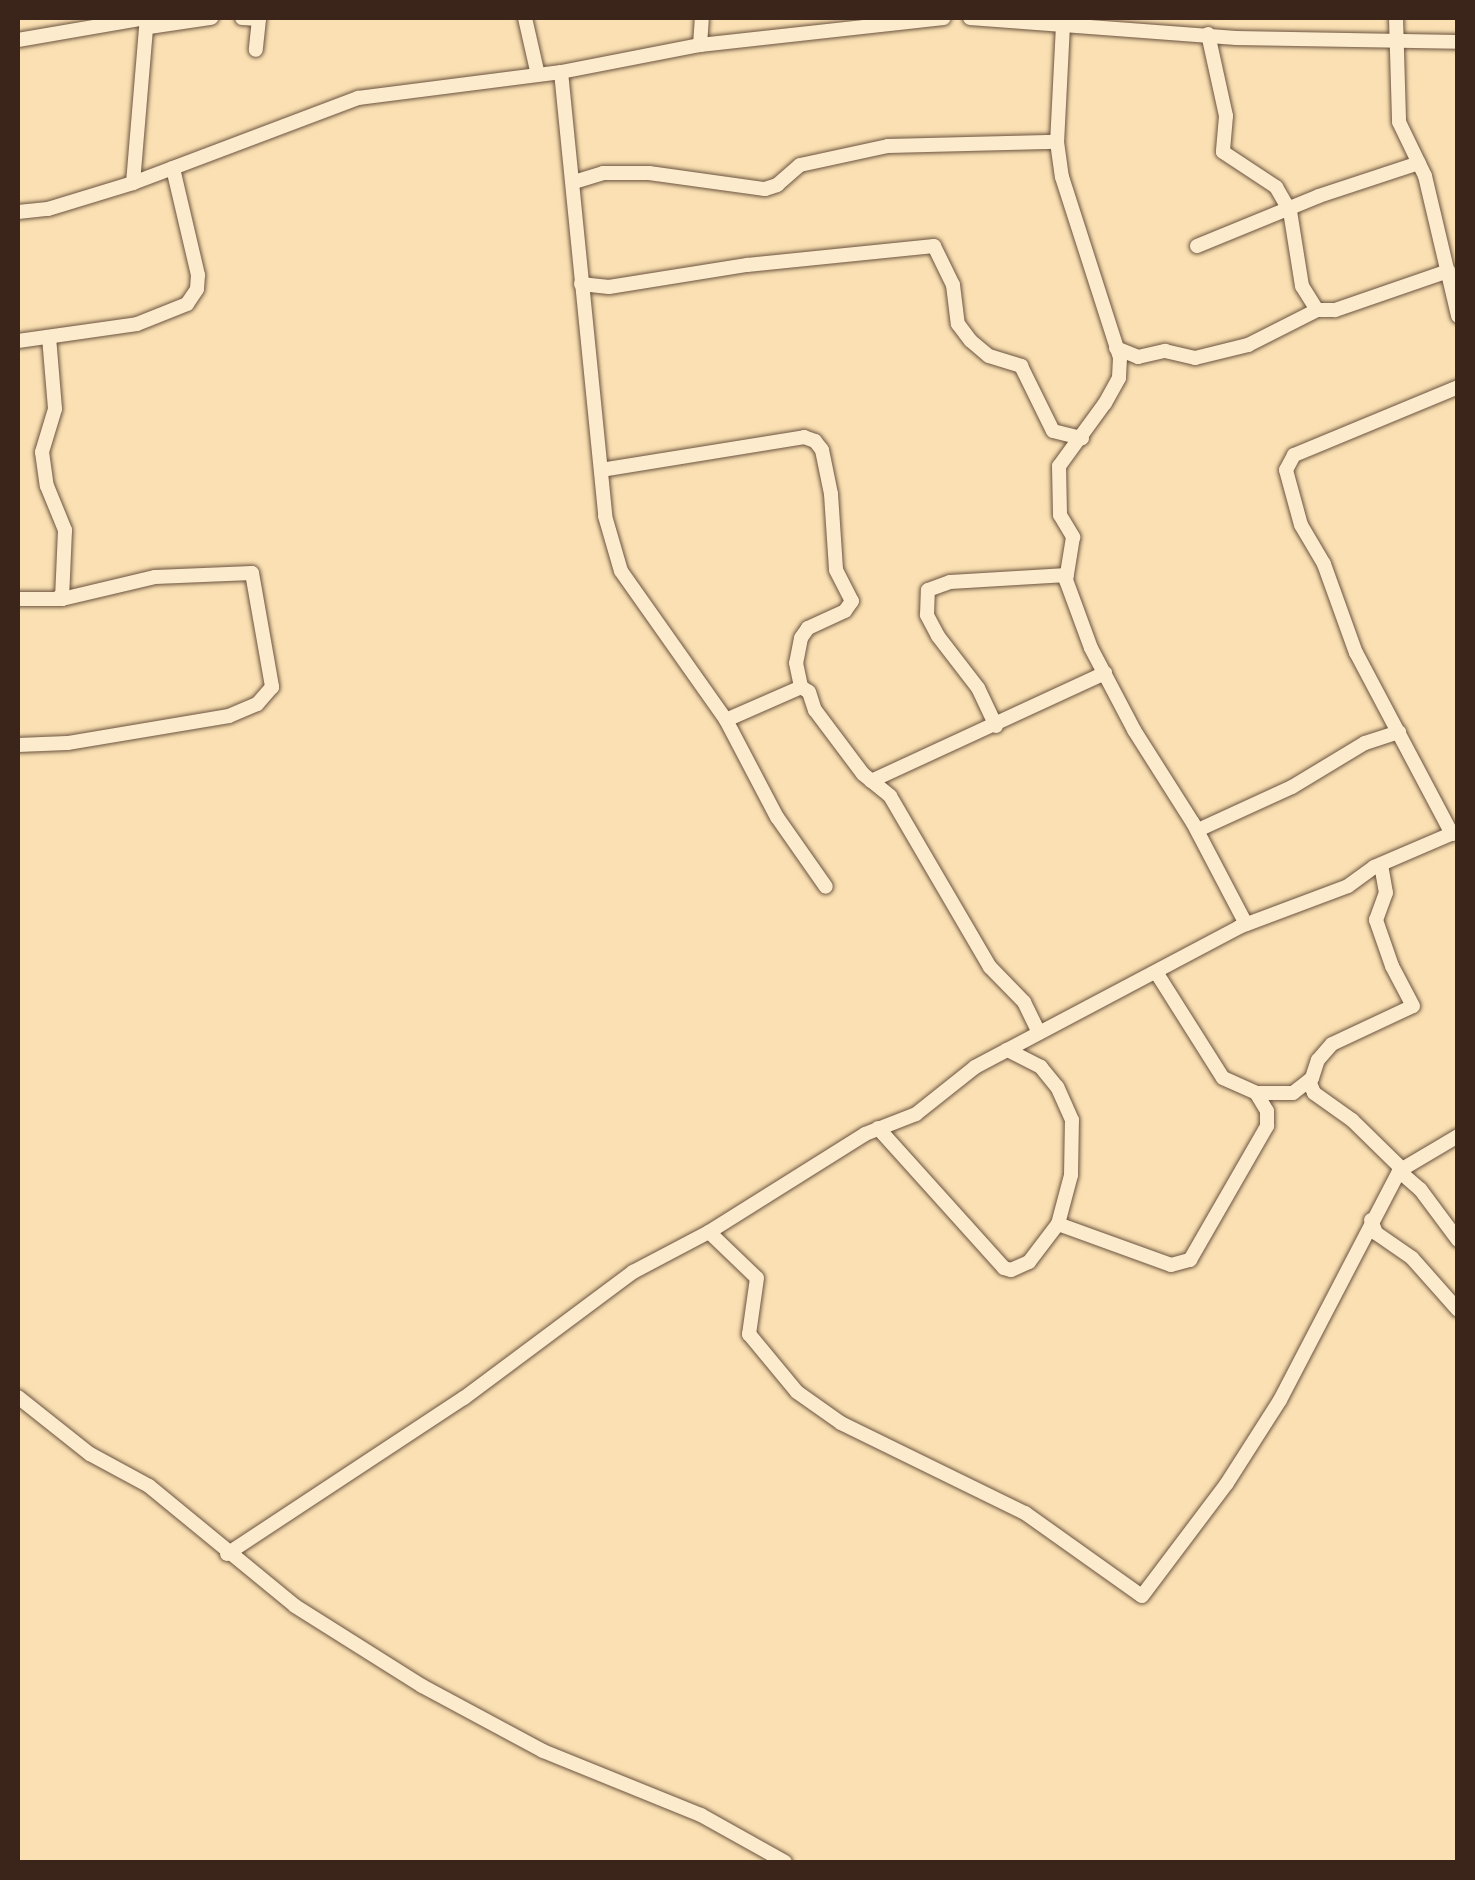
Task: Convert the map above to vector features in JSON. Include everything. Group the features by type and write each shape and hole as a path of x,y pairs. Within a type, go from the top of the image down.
{"street":[{"path":"18,40 147,21 211,18"},
{"path":"242,18 259,19 256,50"},
{"path":"524,18 538,75"},
{"path":"700,45 702,18"},
{"path":"18,212 48,208 133,184 358,98 561,72 700,45 944,18"},
{"path":"970,18 1208,34 1458,42"},
{"path":"1396,18 1399,122 1419,163 1458,316"},
{"path":"133,184 147,21"},
{"path":"1063,25 1057,142 1062,177 1116,348 1119,378 1082,438 1059,466 1056,482 1060,515 1073,537 1066,575 1072,604 1105,673 1198,830 1246,924"},
{"path":"1208,34 1226,116 1223,152 1276,187 1290,211 1302,286 1317,310"},
{"path":"561,72 605,516 622,571 726,720 778,817 826,888"},
{"path":"574,182 603,173 648,173 765,189 800,165 888,146 1057,142"},
{"path":"1197,246 1319,196 1419,163"},
{"path":"18,341 137,324 179,310 193,296 198,275 173,168"},
{"path":"581,284 609,287 747,265 934,246 953,286 958,324 970,341 988,356 1021,366 1053,431 1082,438"},
{"path":"1116,348 1138,357 1165,350 1194,358 1248,345 1317,310 1334,310 1448,271"},
{"path":"49,337 56,409 42,452 42,468 65,530 62,599"},
{"path":"227,1554 464,1398 633,1272 709,1232 878,1128 916,1114 975,1067 1246,924 1348,886 1381,864 1455,832 1356,653 1324,564 1301,525 1286,470 1294,454 1458,387"},
{"path":"601,470 804,437 815,441 822,450 831,494 836,570 852,601 844,611 808,628 801,638 796,664 801,687 809,692 816,710 872,781 890,796 990,967 1024,1002 1039,1033"},
{"path":"18,598 62,599 156,577 252,573 272,686 258,704 229,716 67,742 18,745"},
{"path":"996,726 978,688 938,636 928,615 928,590 950,582 1066,575"},
{"path":"872,781 1105,673"},
{"path":"726,720 801,687"},
{"path":"1198,830 1292,787 1365,743 1398,732"},
{"path":"1156,972 1222,1078 1256,1094 1293,1093 1309,1080 1318,1060 1332,1044 1413,1006 1392,966 1376,920 1386,894 1381,864"},
{"path":"878,1128 1004,1268 1011,1270 1028,1262 1058,1224 1071,1175 1072,1120 1041,1067 1007,1050"},
{"path":"1309,1080 1314,1093 1352,1120 1420,1189 1458,1240"},
{"path":"1058,1224 1171,1265 1190,1260 1267,1126 1267,1111 1256,1094"},
{"path":"709,1232 757,1278 749,1334 797,1392 841,1423 1025,1513 1142,1596 1216,1498 1280,1400 1400,1169 1458,1136"},
{"path":"1372,1220 1376,1232 1412,1258 1458,1310"},
{"path":"18,1397 90,1454 149,1486 294,1606 422,1686 543,1751 700,1815 785,1862"}]}
